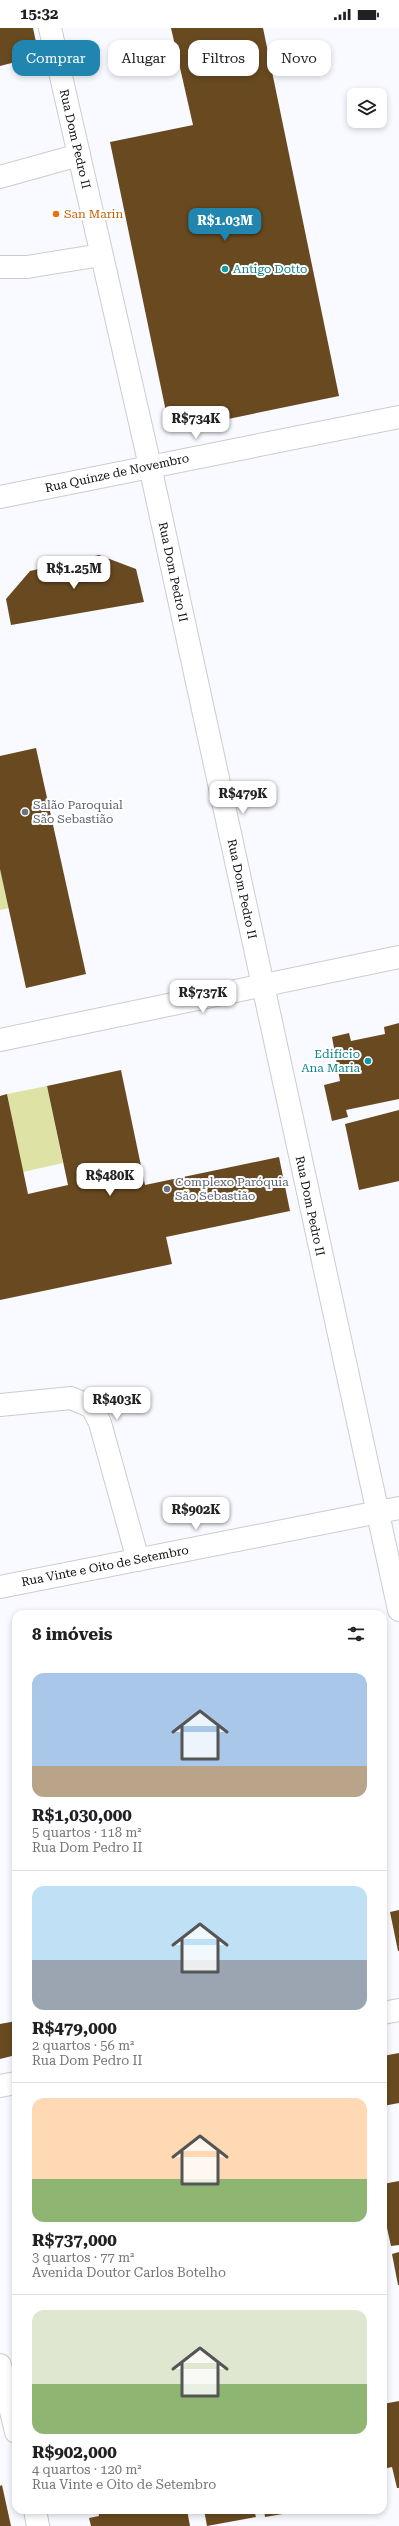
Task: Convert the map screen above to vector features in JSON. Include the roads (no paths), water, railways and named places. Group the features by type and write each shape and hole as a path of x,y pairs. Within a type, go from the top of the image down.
{"main road":[{"name":"Rua Dom Pedro II","path":"50,28 150,466 262,984 389,1510 399,1610"},
{"path":"0,177 79,155"},
{"path":"0,267 27,267 101,255"},
{"name":"Rua Quinze de Novembro","path":"0,497 399,417"},
{"path":"0,1040 262,984 399,957"},
{"path":"0,1406 72,1398 92,1406 100,1423 138,1560"},
{"name":"Rua Vinte e Oito de Setembro","path":"0,1587 389,1510"},
{"path":"387,2012 399,2010"},
{"path":"0,2086 12,2084"},
{"path":"0,2364 12,2415"},
{"path":"36,2514 38,2526"}],"place":[{"name":"San Marin","path":"56,214"},
{"name":"Antigo Dotto","path":"225,269"},
{"name":"Salão Paroquial São Sebastião","path":"25,812"},
{"name":"Edifício Ana Maria","path":"368,1061"},
{"name":"Complexo Paróquia São Sebastião","path":"167,1189"}]}
